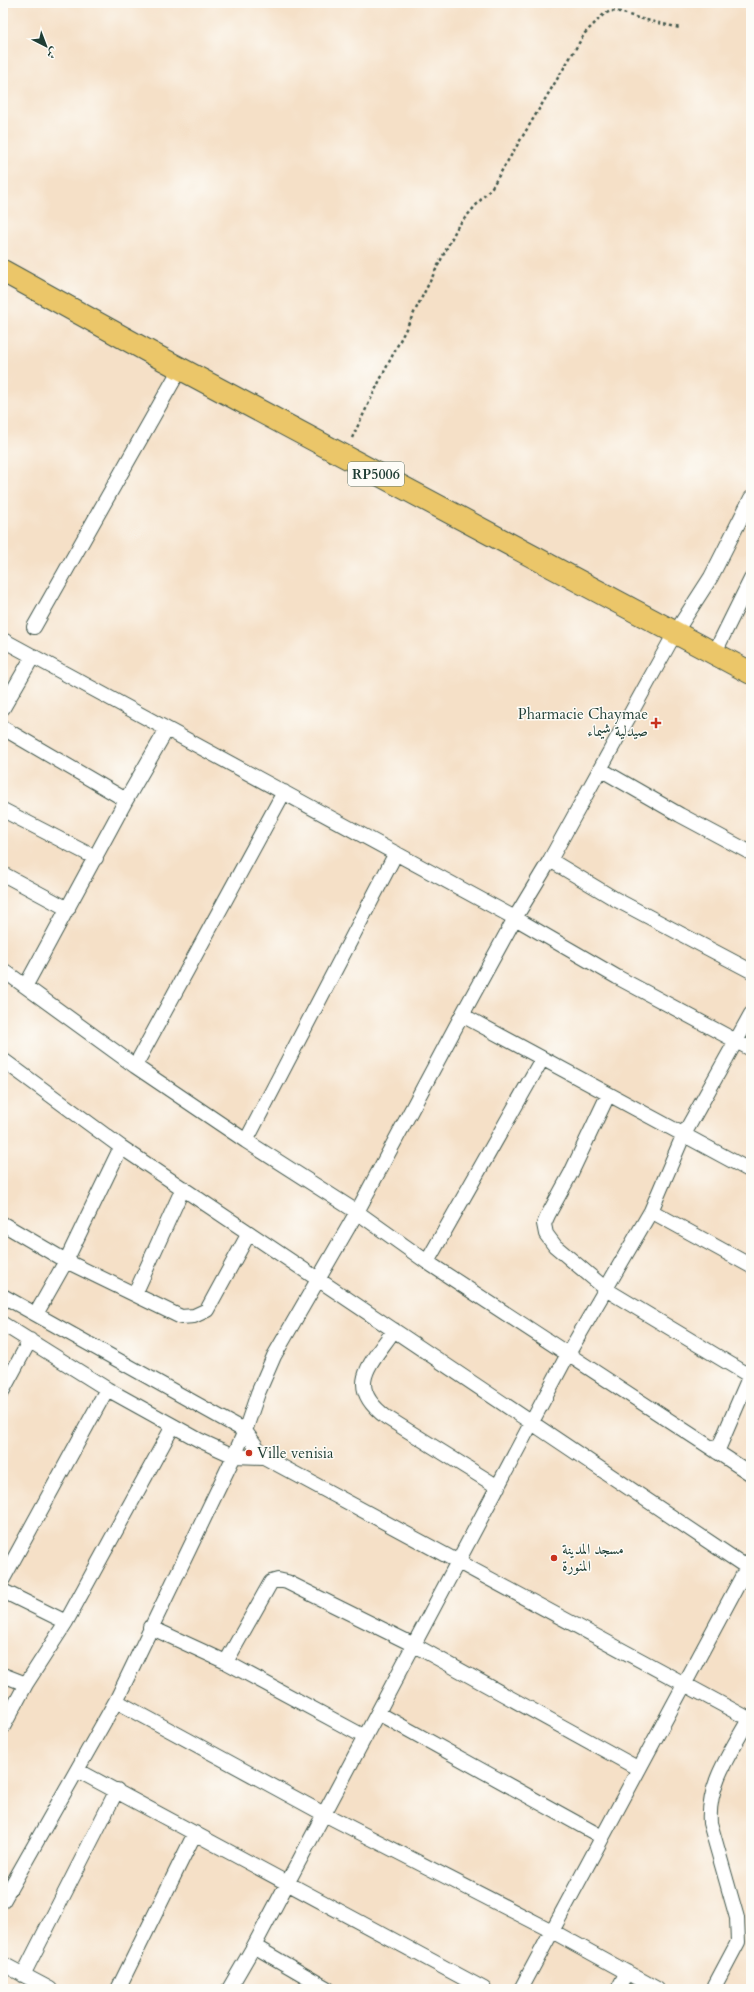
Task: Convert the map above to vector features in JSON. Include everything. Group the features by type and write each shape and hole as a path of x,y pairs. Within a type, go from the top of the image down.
{"main road":[{"name":"RP5006","path":"3,271 180,369 751,673"}],"street":[{"path":"34,627 180,369"},
{"path":"3,1902 116,1701 150,1627 234,1456 245,1431 265,1374 357,1212 515,918 550,860 675,633 711,577 751,498"},
{"path":"714,654 751,580"},
{"path":"3,640 515,918 617,977 751,1049"},
{"path":"3,708 33,656"},
{"path":"3,728 126,800"},
{"path":"26,985 126,800 167,729"},
{"path":"600,769 680,816 751,853"},
{"path":"135,1066 284,792"},
{"path":"3,810 96,858"},
{"path":"246,1141 396,853"},
{"path":"550,860 615,899 751,971"},
{"path":"3,874 68,909"},
{"path":"3,970 26,985 135,1066 246,1141 357,1212 427,1262 751,1474"},
{"path":"229,1989 288,1883 568,1354 607,1290 651,1211 684,1136 751,1014"},
{"path":"462,1015 751,1171"},
{"path":"427,1262 542,1059"},
{"path":"3,1060 121,1147 750,1566 684,1684 521,1989"},
{"path":"608,1094 571,1173 544,1224 546,1234 548,1240 607,1290 750,1374 717,1452"},
{"path":"36,1314 66,1261 121,1147"},
{"path":"135,1294 183,1188"},
{"path":"651,1211 751,1266"},
{"path":"3,1224 66,1261 181,1317 199,1314 206,1310 250,1233"},
{"path":"3,1296 245,1431 264,1457 750,1720 722,1770 712,1793 709,1808 710,1823 737,1918 739,1932 738,1942 713,1989"},
{"path":"3,1324 107,1389 173,1426 234,1456 264,1457"},
{"path":"394,1330 365,1374 363,1387 366,1396 374,1408 386,1417 498,1487"},
{"path":"3,1390 30,1340"},
{"path":"3,1579 107,1389"},
{"path":"3,1726 26,1684 66,1622 173,1426"},
{"path":"226,1662 271,1582 278,1580 298,1586 414,1645 639,1769"},
{"path":"3,1591 66,1622"},
{"path":"150,1627 226,1662 365,1737"},
{"path":"3,1675 26,1684"},
{"path":"116,1701 324,1814 552,1931 657,1989"},
{"path":"378,1713 602,1837"},
{"path":"77,1770 484,1989"},
{"path":"23,1975 116,1790"},
{"path":"118,1989 195,1833"},
{"path":"254,1946 327,1989"},
{"path":"3,1964 50,1989"},
{"path":"618,1989 627,1972"}],"path":[{"path":"344,456 379,382 458,226 492,187 585,34 604,14 611,11 680,28"}],"place":[{"name":"Pharmacie Chaymae صيدلية شيماء","path":"656,723"},
{"name":"Ville venisia","path":"249,1453"},
{"name":"مسجد المدينة المنورة","path":"554,1558"}]}
